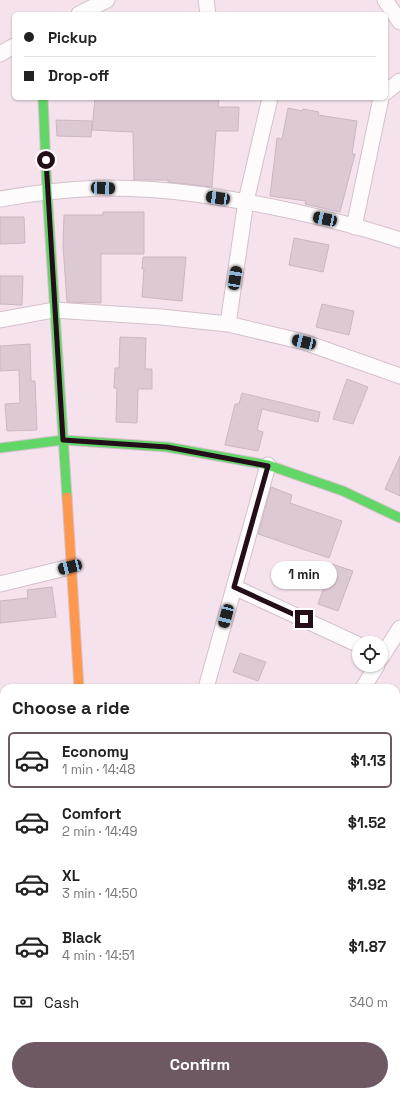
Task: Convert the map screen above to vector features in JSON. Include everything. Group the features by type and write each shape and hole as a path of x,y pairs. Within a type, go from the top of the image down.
{"street":[{"path":"83,12 107,0"},
{"path":"206,0 208,12"},
{"path":"385,0 400,22"},
{"path":"0,54 12,47"},
{"path":"388,90 400,81"},
{"path":"43,100 54,310 79,684"},
{"path":"228,324 246,202 270,100"},
{"path":"354,227 381,100"},
{"path":"0,199 47,191 103,188 162,190 246,202 354,227 400,240"},
{"path":"0,320 54,310 161,317 228,324 304,342 400,376"},
{"path":"0,448 63,440 167,447 268,466 343,491 400,518"},
{"path":"207,684 268,466"},
{"path":"0,584 70,567"},
{"path":"234,587 352,642"},
{"path":"388,647 400,628"},
{"path":"365,684 372,672"}],"building":[{"path":"95,100 219,100 218,107 239,107 238,131 216,131 212,187 168,182 168,180 134,180 133,132 92,130"},
{"path":"288,108 319,112 318,115 357,121 352,154 355,154 340,212 305,204 306,201 270,196 277,138 282,139"},
{"path":"56,120 92,121 91,137 57,136"},
{"path":"103,212 144,212 144,254 101,254 101,303 67,302 63,246 64,215 103,215"},
{"path":"0,217 24,217 25,243 0,244"},
{"path":"294,238 329,245 323,272 289,265"},
{"path":"143,257 186,257 182,301 142,297 144,269 142,269"},
{"path":"0,276 23,276 22,305 0,304"},
{"path":"322,304 354,311 349,335 316,327"},
{"path":"120,337 146,338 145,369 152,369 152,389 138,389 137,423 116,422 117,388 114,388 115,368 119,368"},
{"path":"30,344 31,381 35,381 37,430 7,431 5,404 20,403 19,370 0,371 0,346"},
{"path":"347,379 368,387 353,424 333,419"},
{"path":"242,393 320,412 318,422 262,409 257,430 263,432 258,451 225,445 235,404 239,404"},
{"path":"400,456 400,496 385,489"},
{"path":"271,487 292,495 290,503 342,521 329,558 258,534"},
{"path":"332,564 353,571 338,611 318,604"},
{"path":"52,587 56,617 0,623 0,601 28,598 27,590"},
{"path":"240,653 266,662 258,681 233,672"}],"traffic: fast":[{"path":"43,100 47,191 67,497"},
{"path":"0,448 63,440 167,447 268,465 343,491 400,518"}],"traffic: slow":[{"path":"67,497 79,684"}],"route":[{"path":"46,160 63,440 167,447 268,466 234,587 304,619"}]}
